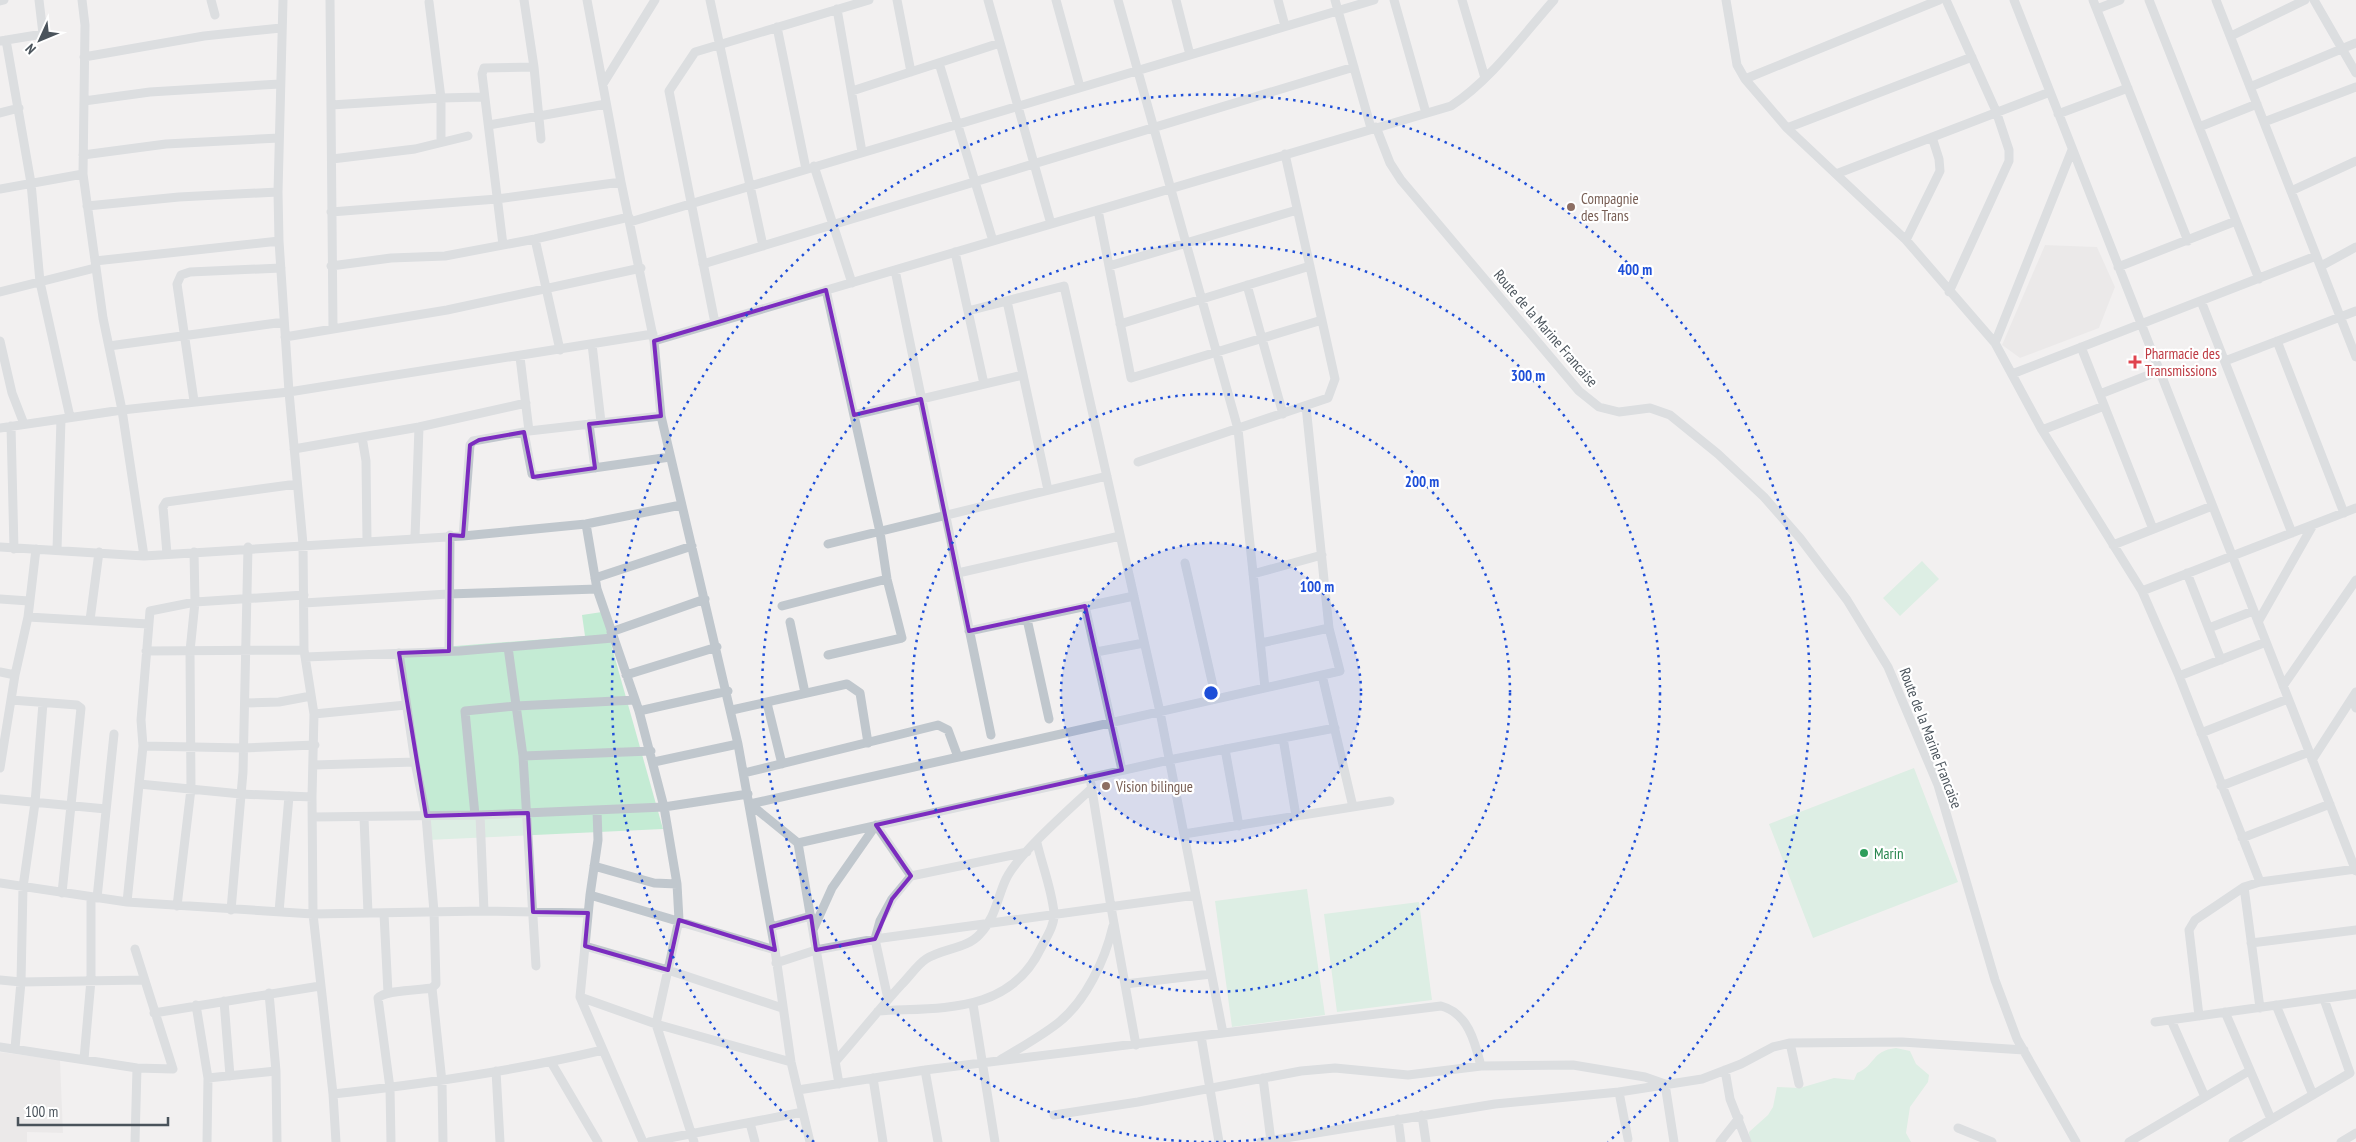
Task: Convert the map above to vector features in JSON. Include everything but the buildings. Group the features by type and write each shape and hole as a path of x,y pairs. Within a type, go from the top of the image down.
{"street":[{"path":"39,0 43,34 3,41 19,108 31,183 40,282 66,418 57,550"},
{"path":"82,0 85,25 83,174 95,265 122,410 144,556"},
{"path":"211,0 215,15"},
{"path":"283,0 278,192 279,241 289,392 303,544 304,653 314,714 315,745 312,797 313,914 333,1094 336,1142"},
{"path":"330,0 332,159 330,212 333,328"},
{"path":"524,0 534,67 541,139"},
{"path":"587,0 621,182 641,268 654,337 661,416 732,710 775,950 791,1062 810,1142"},
{"path":"603,84 655,0"},
{"path":"710,0 763,246"},
{"path":"715,323 669,91 695,52 869,0"},
{"path":"897,0 911,72"},
{"path":"988,0 1051,224"},
{"path":"1056,0 1080,88"},
{"path":"1118,0 1238,429 1265,688"},
{"path":"1176,0 1190,55"},
{"path":"1278,0 1285,26"},
{"name":"Route de la Marine Francaise","path":"1335,0 1373,127 1390,163 1401,180 1580,391 1599,407 1619,412 1650,408 1670,415 1718,454 1764,497 1800,538 1847,600 1888,667 1938,786 1995,980 2017,1040 2076,1142"},
{"path":"332,266 383,258 445,256 630,219 691,203 1374,0"},
{"path":"1394,0 1426,113"},
{"path":"1462,0 1485,78"},
{"path":"0,428 194,401 289,392 520,357 592,344 654,337 715,323 1373,127 1451,106 1485,78 1554,0"},
{"path":"1726,0 1737,64 1745,79 1787,128 1906,240 1995,343 2042,430 2142,591 2179,676 2260,882"},
{"path":"1745,79 1939,0"},
{"path":"1946,0 1996,111 2009,150 2009,161 1949,292"},
{"path":"2014,0 2356,870 2260,882 2244,887 2191,924 2189,930 2199,1016"},
{"path":"2093,0 2188,241"},
{"path":"2097,9 2120,0"},
{"path":"2149,0 2259,278"},
{"path":"2216,0 2356,357"},
{"path":"2231,36 2305,0"},
{"path":"2314,0 2344,48 2356,74"},
{"path":"429,2 441,98 441,142"},
{"path":"837,9 862,152"},
{"path":"777,27 810,167 833,225 852,282"},
{"path":"84,57 204,36 281,28"},
{"path":"852,91 1000,42"},
{"path":"2250,87 2356,42"},
{"path":"1787,128 1972,57"},
{"path":"939,63 993,241"},
{"path":"503,245 489,125 483,97 482,74 484,68 534,67"},
{"path":"703,264 1354,67"},
{"path":"84,100 168,91 280,84"},
{"path":"2264,122 2356,86"},
{"path":"2058,114 2128,88"},
{"path":"1836,174 1996,111 2050,92"},
{"path":"331,105 483,97"},
{"path":"489,125 539,114 606,104"},
{"path":"2199,127 2257,104"},
{"path":"0,112 19,108"},
{"path":"332,159 415,149 468,136"},
{"path":"1906,240 1940,171 1932,137"},
{"path":"83,155 166,144 279,138"},
{"path":"1995,343 2072,150"},
{"path":"1138,462 1328,398 1335,378 1285,154"},
{"path":"2291,191 2356,162"},
{"path":"0,189 83,174"},
{"path":"330,212 497,199 621,182"},
{"path":"87,206 179,197 278,192"},
{"path":"1098,210 1131,378 1322,320"},
{"path":"1109,266 1297,210"},
{"path":"2118,267 2236,221"},
{"path":"535,239 560,350"},
{"path":"0,292 95,265 279,241"},
{"path":"2320,266 2356,246"},
{"path":"955,252 984,384"},
{"path":"2012,374 2316,256"},
{"path":"1120,324 1310,266"},
{"path":"194,401 177,284 181,275 190,272 281,268"},
{"path":"285,337 447,310 641,268"},
{"path":"895,270 991,735"},
{"path":"1247,285 1283,414"},
{"path":"968,311 1064,286 1160,712 1223,1033"},
{"path":"826,290 902,638 828,655"},
{"path":"1007,301 1048,490"},
{"path":"2201,301 2292,533"},
{"path":"2225,362 2356,311"},
{"path":"109,346 284,322"},
{"path":"0,340 12,393 24,424"},
{"path":"2276,341 2344,513"},
{"path":"592,344 601,422"},
{"path":"2081,347 2153,529"},
{"path":"520,357 532,474 538,476 670,457"},
{"path":"2100,394 2159,370"},
{"path":"854,414 1023,375"},
{"path":"294,450 419,427 526,404"},
{"path":"750,804 1340,671 1329,628 1306,406"},
{"path":"2042,430 2104,406"},
{"path":"463,536 470,445 479,440 527,432 661,416"},
{"path":"589,424 596,468"},
{"path":"11,426 14,549"},
{"path":"415,537 419,427"},
{"path":"362,437 366,461 367,540"},
{"path":"828,544 1107,476"},
{"path":"167,554 163,506 166,502 297,484"},
{"path":"0,547 144,556 248,547 450,535 463,536 586,524 681,505"},
{"path":"2114,545 2212,506"},
{"path":"2142,591 2356,508"},
{"path":"586,524 597,589 639,711 654,762 664,807 677,884 679,920 656,1024 693,1138"},
{"path":"2258,622 2313,525"},
{"path":"449,651 450,535"},
{"path":"958,573 1120,536"},
{"path":"595,578 692,546"},
{"path":"232,910 244,748 248,547"},
{"path":"0,768 3,725 11,700 28,617 36,550"},
{"path":"90,620 99,552"},
{"path":"178,906 191,789 190,651 195,602 194,552"},
{"path":"1253,574 1322,555"},
{"path":"1185,563 1216,699"},
{"path":"2188,573 2222,660"},
{"path":"782,606 888,579"},
{"path":"2283,686 2356,580"},
{"path":"126,902 143,746 141,720 148,624 152,609 195,602 248,599 304,599 597,589"},
{"path":"970,631 1134,596"},
{"path":"0,599 29,601"},
{"path":"146,651 246,650 304,653 399,653 508,647 612,635 705,599"},
{"path":"1085,606 1122,770"},
{"path":"2209,628 2254,611"},
{"path":"28,617 148,624"},
{"path":"1027,618 1049,719"},
{"path":"790,622 805,693"},
{"path":"1261,642 1329,628"},
{"path":"2179,676 2266,642"},
{"path":"1096,652 1144,643"},
{"path":"508,647 523,756 536,966"},
{"path":"626,675 717,647"},
{"path":"391,1142 390,1088 378,998 380,995 388,993 432,988 436,984 434,912 426,816 414,762 399,653"},
{"path":"0,672 15,676"},
{"path":"1322,675 1354,807"},
{"path":"732,710 847,684 854,687 860,694 868,743"},
{"path":"639,711 728,691"},
{"path":"2221,786 2311,756 2354,695"},
{"path":"2354,695 2356,708"},
{"path":"245,703 279,702 311,696"},
{"path":"2201,733 2288,698"},
{"path":"11,700 78,705 81,708 62,893"},
{"path":"484,911 478,815 466,711 516,706 635,700"},
{"path":"15,1048 20,982 23,887 35,803 43,703"},
{"path":"767,703 782,764"},
{"path":"314,714 406,705"},
{"path":"744,773 938,725 948,730 958,757"},
{"path":"798,842 1091,783 1122,770 1169,760 1335,728"},
{"path":"84,1060 91,980 94,898 114,734"},
{"path":"1283,738 1296,816"},
{"path":"654,762 738,744"},
{"path":"143,746 244,748 315,745"},
{"path":"1225,749 1239,826"},
{"path":"523,756 651,751"},
{"path":"314,765 414,762"},
{"path":"835,1062 924,960 942,951 964,945 981,934 998,907 1006,878 1027,852 1091,783"},
{"path":"1091,783 1136,1045"},
{"path":"139,784 241,794 312,797"},
{"path":"313,817 364,818 478,815 664,807 748,794"},
{"path":"279,912 289,796"},
{"path":"0,798 106,809"},
{"path":"1184,834 1390,801"},
{"path":"750,804 798,842 839,1084"},
{"path":"2242,838 2330,804"},
{"path":"597,810 598,840 590,895 580,996 643,1142"},
{"path":"364,818 368,913"},
{"path":"876,825 911,876"},
{"path":"813,931 832,888 876,825"},
{"path":"878,1011 972,1004 993,998 1025,972 1038,954 1051,928 1054,914 1036,843"},
{"path":"888,999 876,939 880,921 892,899 911,876 1027,852"},
{"path":"594,866 654,882 677,884"},
{"path":"0,884 126,902 313,914 484,911 588,913"},
{"path":"2244,887 2260,1008"},
{"path":"590,895 775,950"},
{"path":"776,963 816,950 876,939 1196,895"},
{"path":"384,914 388,993"},
{"path":"770,927 811,916"},
{"path":"998,1062 1060,1022 1079,1002 1109,943 1114,922"},
{"path":"2251,944 2356,930"},
{"path":"586,946 668,970 782,1008"},
{"path":"0,1047 137,1068 173,1069 134,949"},
{"path":"1125,984 1211,974"},
{"path":"0,980 20,982 144,980"},
{"path":"154,1013 320,986"},
{"path":"432,988 442,1082 443,1142"},
{"path":"269,993 276,1071 277,1142"},
{"path":"2155,1022 2356,994"},
{"path":"580,996 656,1024 791,1062"},
{"path":"2233,1142 2350,1073 2324,999"},
{"path":"224,1001 230,1076"},
{"path":"972,1004 984,1064 995,1142"},
{"path":"2276,1005 2313,1095"},
{"path":"196,1006 208,1078 207,1142"},
{"path":"798,1090 925,1070 1442,1006 1453,1009 1461,1016 1475,1042 1481,1066"},
{"path":"2225,1012 2271,1120"},
{"path":"2171,1020 2205,1097"},
{"path":"1201,1036 1218,1142"},
{"path":"1261,1142 1495,1104 1619,1092 1702,1080 1773,1048 1790,1043 1902,1042 2024,1050"},
{"path":"1790,1043 1799,1084"},
{"path":"333,1094 442,1082 603,1050"},
{"path":"550,1062 598,1142"},
{"path":"1054,1114 1138,1102 1263,1078 1335,1068 1408,1075 1481,1066 1583,1066 1645,1077 1665,1084"},
{"path":"135,1142 137,1068"},
{"path":"925,1070 938,1142"},
{"path":"1725,1070 1730,1099 1740,1118 1747,1142"},
{"path":"208,1078 276,1071"},
{"path":"496,1071 500,1142"},
{"path":"2129,1142 2249,1071"},
{"path":"873,1078 883,1142"},
{"path":"1263,1078 1272,1141"},
{"path":"1665,1084 1674,1142"},
{"path":"1619,1092 1628,1139"},
{"path":"649,1142 693,1138 803,1112"},
{"path":"1422,1115 1426,1142"},
{"path":"1720,1142 1740,1118"},
{"path":"1398,1119 1401,1142"},
{"path":"750,1123 755,1142"},
{"path":"1958,1128 1992,1142"},
{"path":"2341,1142 2356,1133"}],"highlighted area":[{"path":"826,290 854,415 921,399 969,631 1085,606 1122,770 876,825 911,876 892,899 875,939 816,950 811,916 771,927 775,950 679,920 668,970 585,946 588,913 533,912 528,813 426,816 399,653 449,651 450,535 463,536 470,445 479,440 524,432 533,477 595,468 589,424 661,416 654,341"}],"shaded area":[{"path":"2045,245 2097,247 2115,287 2099,328 2020,358 2002,345"},
{"path":"0,1052 60,1060 63,1133 27,1132 27,1142 0,1142"}],"green space":[{"path":"1922,561 1939,579 1900,616 1883,598"},
{"path":"602,612 663,829 427,840 399,653 404,650 585,636 582,615"},
{"name":"Marin","path":"1914,768 1958,882 1813,938 1769,824"},
{"path":"1307,889 1325,1015 1232,1027 1215,901"},
{"path":"1419,902 1432,1000 1337,1012 1324,914"},
{"path":"1896,1048 1910,1051 1916,1064 1929,1075 1928,1082 1910,1107 1906,1133 1911,1142 1750,1142 1749,1132 1768,1115 1773,1107 1777,1087 1800,1088 1834,1078 1854,1080 1857,1073 1868,1066 1878,1055"}],"place":[{"name":"Compagnie des Trans","path":"1571,207"},
{"name":"Pharmacie des Transmissions","path":"2135,362"},
{"name":"Vision bilingue","path":"1106,786"},
{"name":"Marin","path":"1864,853"}]}
